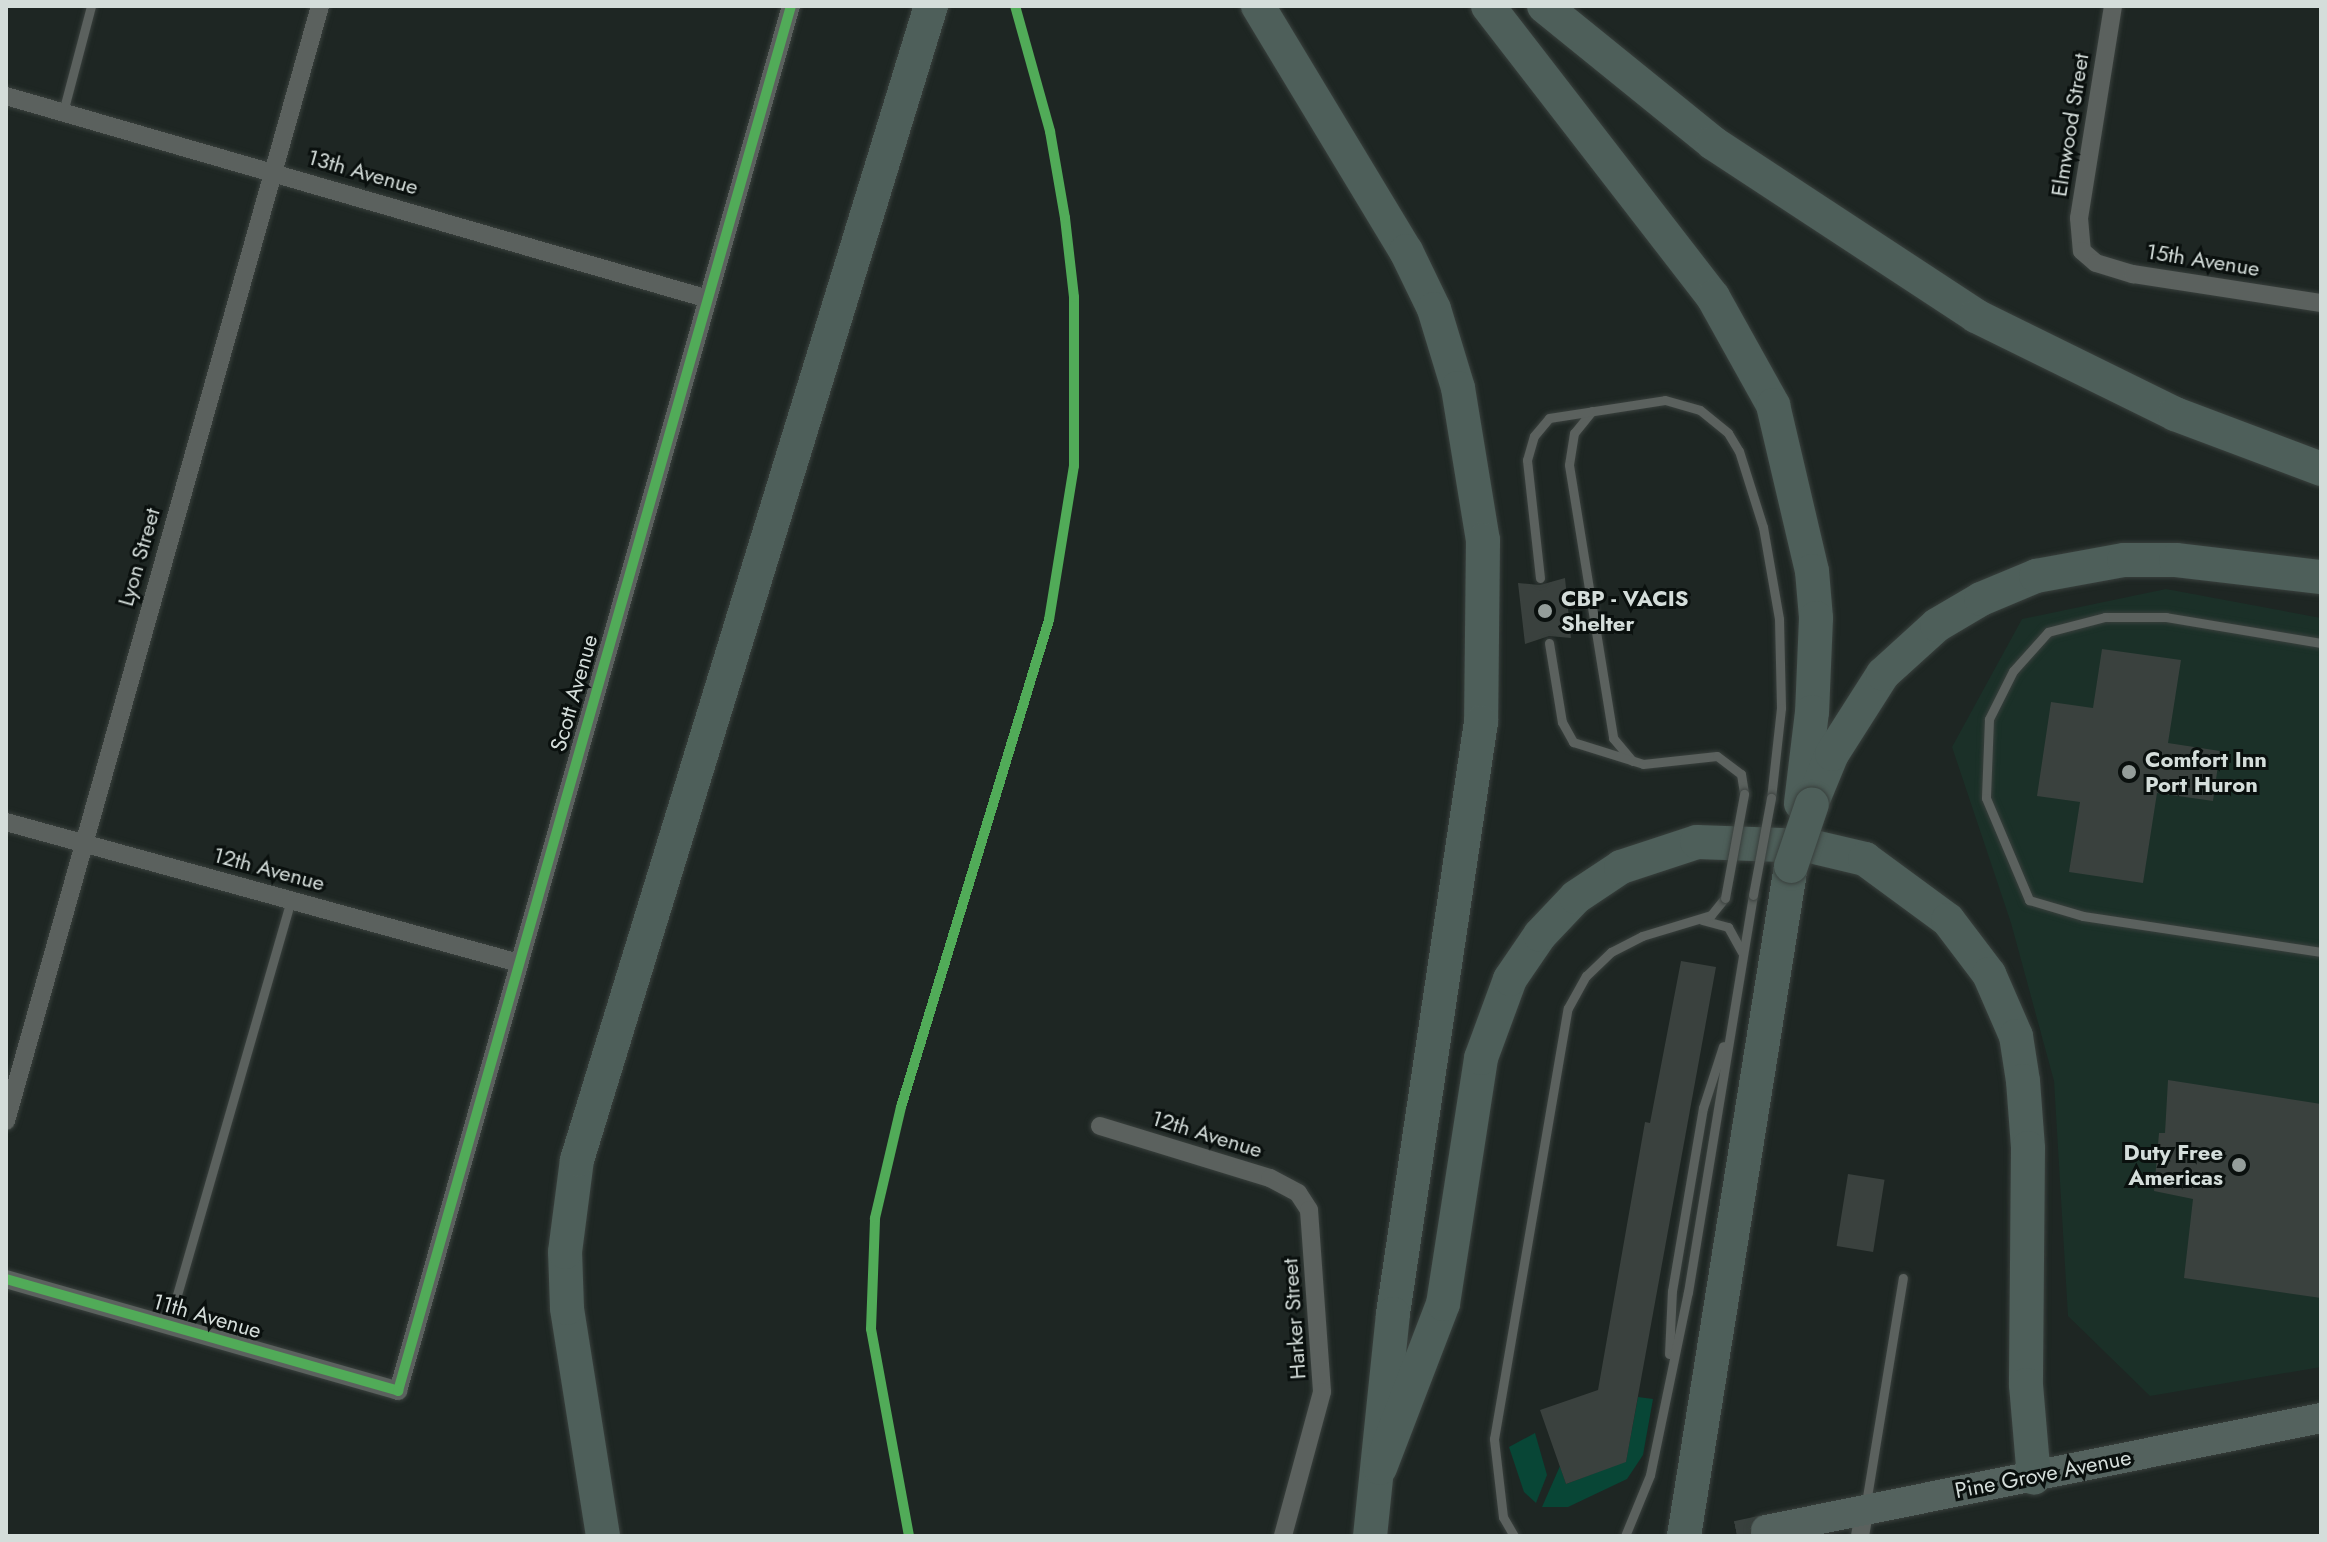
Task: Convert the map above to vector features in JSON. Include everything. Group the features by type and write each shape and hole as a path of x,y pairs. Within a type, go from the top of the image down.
{"highway":[{"path":"603,1536 567,1308 565,1252 577,1160 931,6"},
{"path":"1258,6 1406,251 1434,309 1458,388 1483,540 1481,722 1393,1314 1380,1468 1370,1529"},
{"path":"1488,6 1687,261 1740,340 1781,428 1812,571 1816,618 1812,712 1777,886 1695,1477 1684,1536"},
{"path":"1544,6 1713,143 1976,316 2084,372 2265,449 2321,469"},
{"path":"1794,802 1832,754 1883,674 1937,625 1996,592 2036,576 2124,560 2176,560 2321,577"},
{"path":"1380,1468 1443,1304 1481,1058 1510,979 1540,935 1576,897 1621,867 1697,842 1810,846 1865,859 1948,920 1989,974 2016,1036 2023,1081 2028,1148 2026,1385 2034,1478"},
{"path":"1662,1536 1695,1477"}],"main road":[{"name":"Pine Grove Avenue","path":"1766,1530 1863,1522 2034,1478 2321,1418"}],"street":[{"name":"Lyon Street","path":"6,1121 320,6"},
{"name":"Scott Avenue","path":"398,1391 705,298 791,6"},
{"name":"Elmwood Street","path":"2082,251 2079,218 2113,6"},
{"name":"13th Avenue","path":"6,96 705,298"},
{"name":"15th Avenue","path":"2082,251 2096,263 2133,274 2321,303"},
{"name":"12th Avenue","path":"6,822 519,963"},
{"name":"12th Avenue","path":"1100,1126 1270,1178 1298,1193"},
{"name":"Harker Street","path":"1283,1536 1322,1392 1311,1222 1298,1193"},
{"name":"11th Avenue","path":"6,1279 398,1391"}],"lane":[{"path":"63,112 91,6"},
{"path":"1540,578 1529,449 1549,418 1647,400 1681,403 1714,421 1739,451 1763,527 1779,619 1781,708 1794,802 1777,886 1743,959 1729,1028 1688,1292 1650,1475 1625,1536"},
{"path":"1595,409 1574,433 1569,465 1613,738 1632,761"},
{"path":"2321,643 2166,617 2105,617 2048,632 2013,671 1989,719 1986,798 2029,900 2083,916 2321,952"},
{"path":"1514,1536 1503,1517 1494,1439 1564,1021 1586,976 1611,952 1642,936 1718,911 1725,898 1744,794 1741,774 1717,756 1657,764 1583,749 1566,732 1549,643"},
{"path":"168,1326 291,900"},
{"path":"1694,920 1728,927 1741,944 1743,959"},
{"path":"1668,1377 1672,1291 1703,1108 1729,1028"},
{"path":"1863,1522 1903,1278"}],"shaded area":[{"path":"2166,589 2321,618 2321,1367 2150,1396 2068,1316 2054,1081 2011,923 1952,747 2022,619"}],"green space":[{"path":"1638,1397 1653,1399 1643,1455 1627,1479 1568,1507 1542,1507 1560,1466 1566,1484 1626,1461"},
{"path":"1535,1433 1547,1475 1536,1503 1524,1492 1509,1447"}],"building":[{"name":"CBP - VACIS Shelter","path":"1565,578 1571,638 1549,636 1525,644 1518,583 1540,585"},
{"name":"Comfort Inn Port Huron","path":"2102,649 2181,660 2168,743 2220,751 2213,801 2157,793 2143,883 2069,872 2080,802 2037,796 2051,702 2093,708"},
{"path":"1681,961 1716,967 1626,1462 1566,1484 1540,1410 1598,1390 1645,1122 1650,1123"},
{"name":"Duty Free Americas","path":"2168,1080 2321,1104 2321,1298 2184,1278 2193,1199 2154,1191 2159,1133 2165,1133"},
{"path":"1848,1174 1885,1180 1873,1252 1837,1246"}],"tunnel":[{"path":"1737,1536 1766,1530"}],"cycle path":[{"path":"6,1279 398,1391 791,6"},
{"path":"909,1536 871,1329 875,1218 901,1107 1049,620 1074,466 1074,297 1065,218 1050,131 1015,6"}],"place":[{"name":"CBP - VACIS Shelter","path":"1545,611"},
{"name":"Comfort Inn Port Huron","path":"2129,772"},
{"name":"Duty Free Americas","path":"2239,1165"}]}
